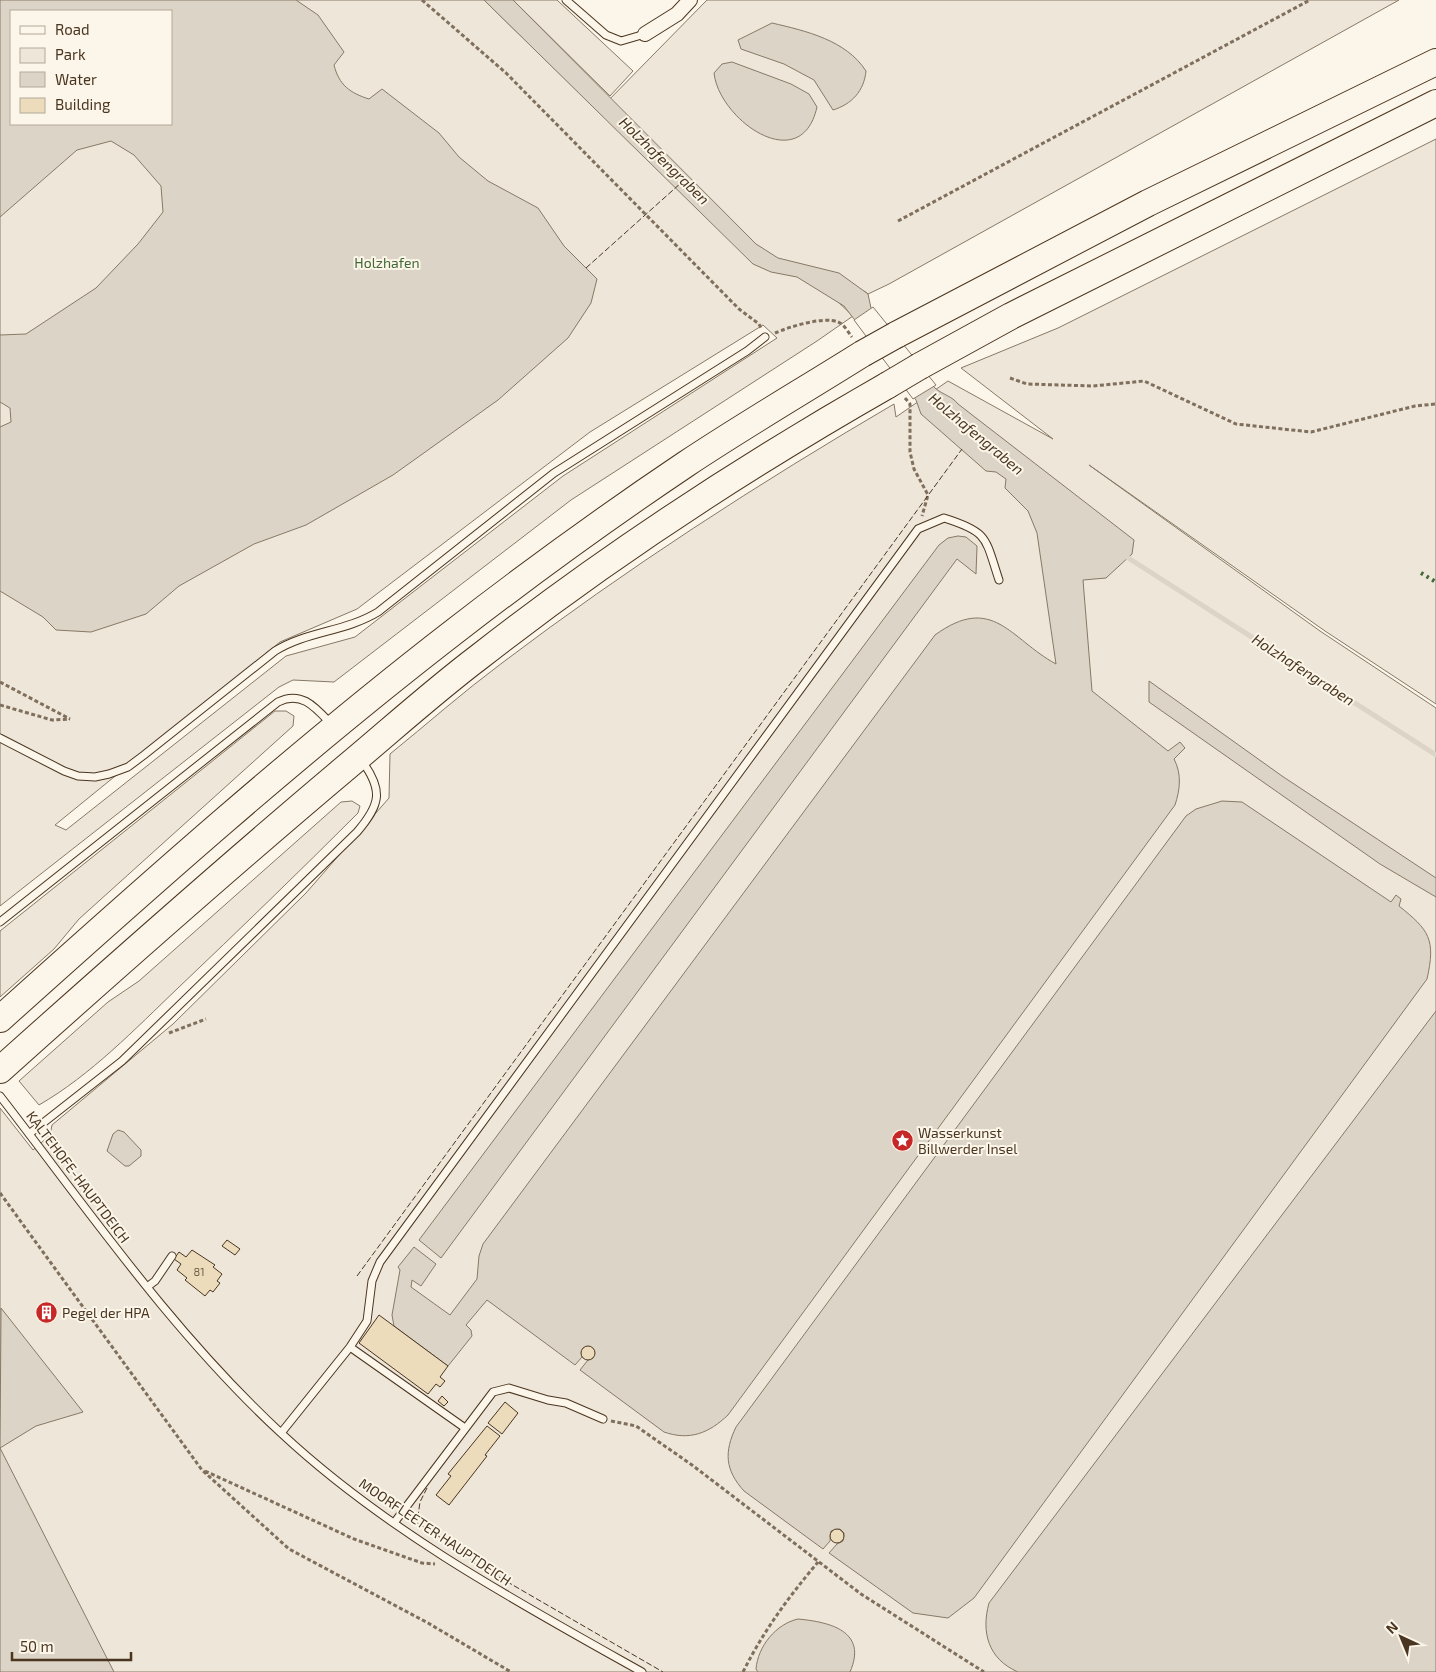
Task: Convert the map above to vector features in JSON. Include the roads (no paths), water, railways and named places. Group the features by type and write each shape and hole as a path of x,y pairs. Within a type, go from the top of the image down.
{"highway":[{"path":"1373,94 1436,42"},
{"path":"0,1019 195,845 335,727 454,632 686,464 862,354 896,335 1148,203 1436,62"},
{"path":"0,1070 220,873 477,658 570,588 702,499 799,437 920,366 1011,316 1436,103"}],"street":[{"path":"645,34 677,14 690,0"}],"lane":[{"path":"566,0 606,35 621,41 645,34"},
{"path":"0,738 64,771 78,776 95,777 128,766 275,651 289,642 362,621 378,612 554,473 747,351 764,337"},
{"path":"281,1433 350,1347 367,1321 372,1281 380,1262 918,529 944,518 968,525 985,538 999,580"},
{"path":"0,922 278,702 294,698 306,700 315,706 335,727"},
{"path":"29,1134 122,1061 357,832 376,807 377,794 372,775 359,757"},
{"name":"KALTEHOFE-HAUPTDEICH","path":"0,1096 136,1273"},
{"path":"147,1288 155,1281 172,1256"},
{"name":"MOORFLEETER HAUPTDEICH","path":"136,1273 147,1288 238,1390 281,1433 336,1479 394,1523 450,1560 642,1672"},
{"path":"350,1347 465,1428"},
{"path":"394,1523 492,1392 508,1388 548,1400 566,1403 603,1419"}],"water":[{"path":"0,0 296,0 318,15 344,52 334,65 339,78 346,87 356,94 369,99 382,89 439,133 459,157 488,181 538,208 564,246 597,279 591,303 568,338 498,400 393,475 306,525 254,544 179,586 146,614 91,632 56,630 43,617 0,591 0,427 11,422 10,408 0,402 0,335 26,334 96,288 138,244 163,212 161,186 134,155 111,141 77,150 0,217"},
{"path":"484,0 513,0 756,244 778,258 839,273 868,294 871,308 935,388 953,399 1134,540 1132,554 1106,578 1083,580 1092,691 1168,751 1180,742 1185,748 1174,759 1177,765 1179,782 1175,805 728,1415 714,1427 699,1434 682,1436 664,1432 580,1370 588,1360 593,1358 594,1350 591,1347 583,1348 582,1357 575,1365 487,1300 466,1325 471,1330 472,1336 448,1366 394,1326 392,1315 400,1270 398,1267 414,1247 436,1264 421,1286 412,1280 411,1287 450,1315 477,1279 479,1256 483,1244 935,635 955,623 972,618 987,619 1000,624 1056,664 1037,533 1028,511 1005,488 1006,479 996,472 986,471 921,414 916,400 844,306 797,277 771,272 753,264"},
{"path":"772,23 824,38 858,60 866,71 863,85 856,96 846,104 833,110 814,80 784,64 741,49 738,40"},
{"path":"732,62 791,84 809,94 817,107 808,128 795,138 779,140 761,134 745,123 730,108 719,91 714,73 722,64"},
{"path":"966,537 977,546 976,574 957,559 441,1258 419,1240 939,545 948,538"},
{"path":"1149,681 1282,776 1436,878 1436,897 1380,864 1149,702"},
{"path":"1222,801 1242,802 1391,902 1396,895 1401,899 1399,906 1417,922 1428,936 1431,954 1427,979 974,1598 948,1618 913,1613 829,1553 837,1544 843,1541 844,1533 840,1529 831,1531 830,1541 823,1549 744,1491 733,1476 728,1460 732,1436 736,1427 1186,816 1196,809"},
{"path":"1436,1011 1436,1672 1018,1672 1008,1666 1000,1660 989,1644 986,1624 989,1603"},
{"path":"118,1130 124,1132 141,1150 141,1156 129,1166 125,1166 107,1151 113,1134"},
{"path":"1,1308 83,1412 36,1426 0,1448"},
{"path":"0,1448 114,1672 0,1672"},
{"path":"798,1619 833,1626 843,1631 850,1638 854,1647 854,1658 850,1672 758,1672 756,1669 757,1660 769,1637 782,1626"}],"waterway":[{"name":"Holzhafengraben","path":"1122,554 1436,755"}],"place":[{"name":"Wasserkunst Billwerder Insel","path":"902,1141"},
{"name":"Pegel der HPA","path":"46,1313"}],"park label":[{"name":"Holzhafen","path":"387,263"}]}
